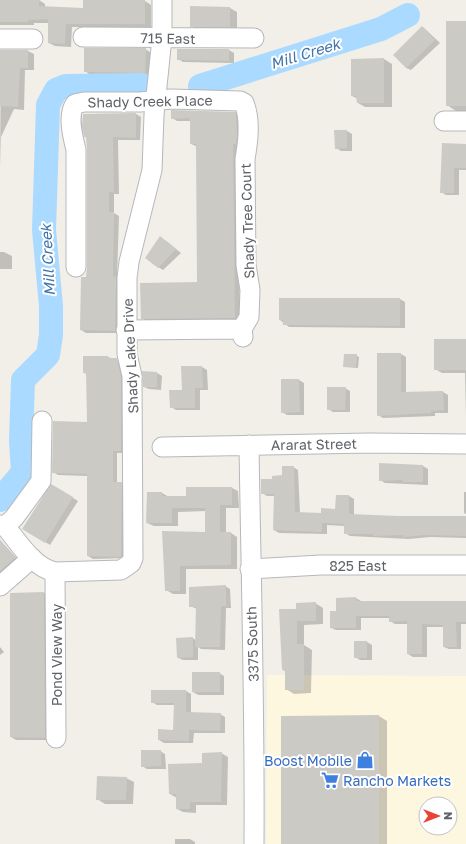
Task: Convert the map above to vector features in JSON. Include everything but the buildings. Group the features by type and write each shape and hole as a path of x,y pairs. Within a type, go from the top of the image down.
{"street":[{"name":"Shady Lake Drive","path":"2,525 32,558 48,571 121,570 131,563 133,558 132,376 127,354 126,330 128,262 152,170 155,100 162,38 162,0"},
{"name":"715 East","path":"83,37 254,38"},
{"path":"0,39 33,39"},
{"name":"Shady Creek Place","path":"76,267 76,150 72,135 73,108 75,104 84,102 155,100 235,100 244,103"},
{"name":"Shady Tree Court","path":"126,330 243,333 249,317 250,290 246,265 245,159 248,142 247,117 244,103"},
{"path":"444,121 466,121"},
{"path":"2,525 14,518 42,481 42,421"},
{"name":"Ararat Street","path":"162,447 466,444"},
{"name":"3375 South","path":"250,445 250,569 255,733 254,844"},
{"path":"0,586 32,558"},
{"name":"825 East","path":"250,569 321,565 466,565"},
{"name":"Pond View Way","path":"56,572 56,738"}],"shaded area":[{"path":"267,675 466,676 466,844 266,844"}],"waterway":[{"name":"Mill Creek","path":"200,86 381,29 408,15"},
{"name":"Mill Creek","path":"0,500 23,472 21,441 23,380 48,355 51,335 51,306 44,230 48,105 56,90 66,86 142,85"}],"place":[{"name":"Boost Mobile","path":"365,760"},
{"name":"Rancho Markets","path":"330,780"}]}
